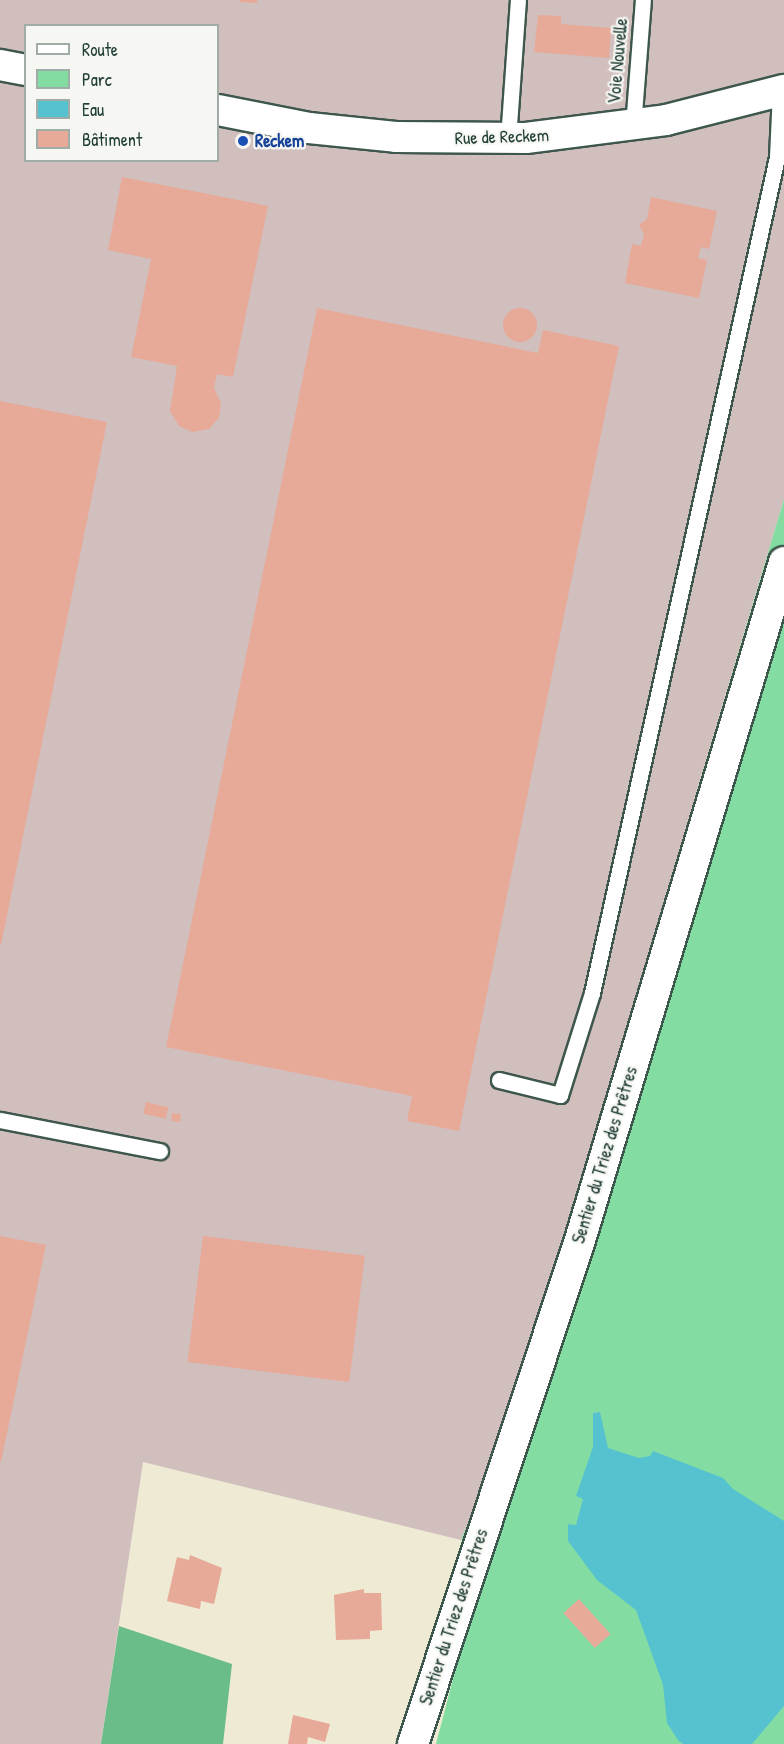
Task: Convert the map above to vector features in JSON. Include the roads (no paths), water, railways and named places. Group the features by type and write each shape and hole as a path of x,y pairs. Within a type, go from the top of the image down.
{"street":[{"path":"0,65 24,70"},
{"name":"Rue de Reckem","path":"219,110 333,131 427,139 508,139 633,126 697,114 782,90"},
{"name":"Sentier du Triez des Prêtres","path":"413,1744 580,1240 784,562"}],"lane":[{"path":"508,139 518,0"},
{"name":"Voie Nouvelle","path":"633,126 643,0"},
{"path":"499,1080 560,1095 592,993 777,157 782,90"},
{"path":"0,1120 160,1151"}],"water":[{"path":"600,1412 608,1448 639,1458 650,1456 653,1451 723,1478 733,1489 784,1521 784,1706 752,1744 683,1744 678,1740 667,1723 663,1685 636,1610 597,1580 568,1541 568,1524 576,1525 583,1499 576,1496 593,1447 593,1413"}],"place":[{"name":"Reckem","path":"243,141"}]}
